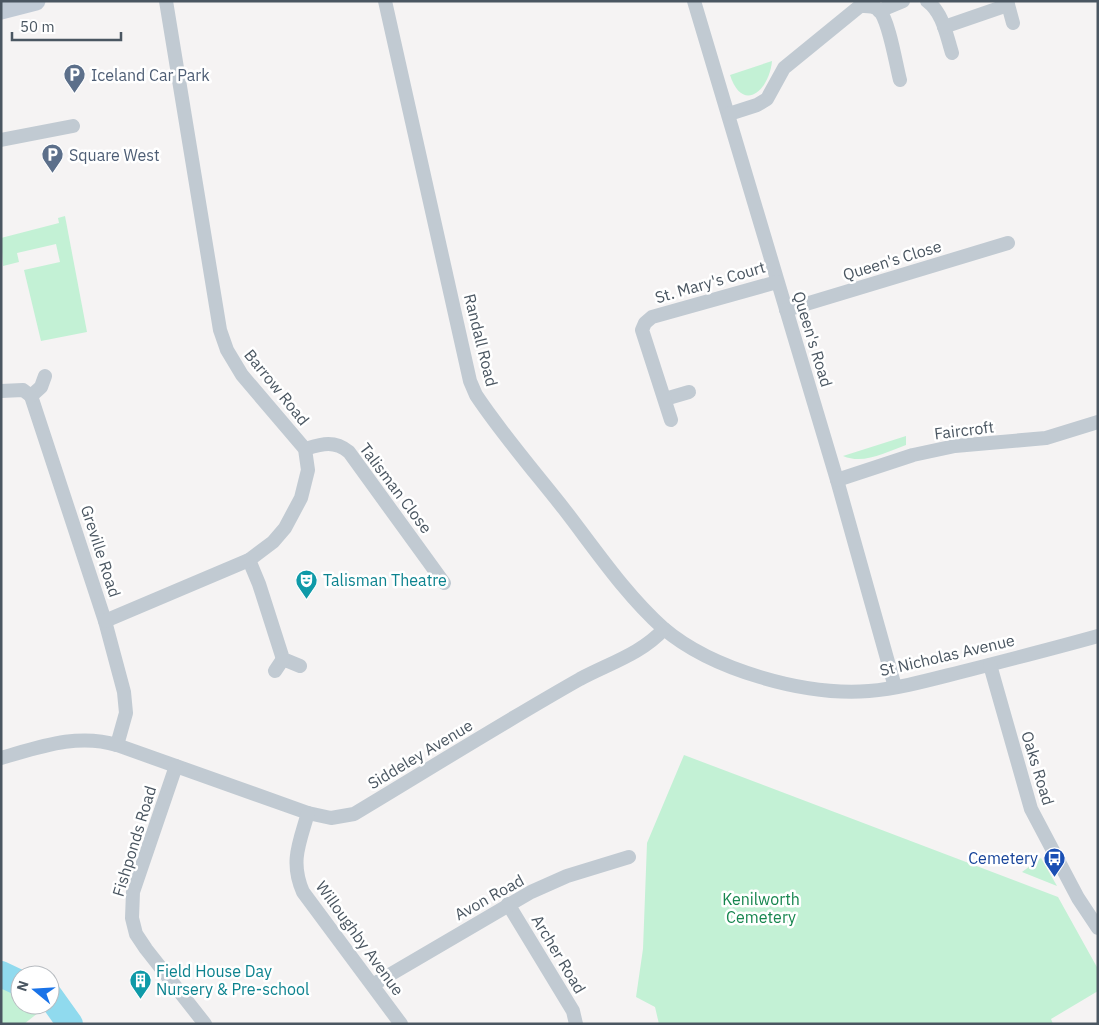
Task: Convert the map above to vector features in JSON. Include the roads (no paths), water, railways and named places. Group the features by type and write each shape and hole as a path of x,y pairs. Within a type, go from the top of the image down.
{"main road":[{"path":"6,9 36,1"}],"street":[{"name":"Barrow Road","path":"105,621 249,560 273,542 285,528 298,506 308,470 305,449 242,375 227,350 220,330 166,1"},
{"name":"Randall Road","path":"385,1 470,381 476,395 639,604 664,628"},
{"name":"Queen's Road","path":"694,1 837,480 895,687"},
{"path":"880,11 903,1"},
{"path":"927,1 935,7 944,27 952,53"},
{"path":"944,27 1008,3 1013,23"},
{"path":"729,114 757,104 767,98 787,65 860,6 870,6 880,11 900,80"},
{"path":"1,140 73,126"},
{"name":"Queen's Close","path":"786,310 1008,243"},
{"name":"St. Mary's Court","path":"671,420 642,330 645,322 652,317 777,282"},
{"path":"1,390 23,390 31,396 41,387 46,376"},
{"path":"665,399 689,392"},
{"name":"Greville Road","path":"31,396 105,621 126,704 117,744"},
{"name":"Faircroft","path":"837,480 913,455 955,446 1046,438 1098,422"},
{"name":"Talisman Close","path":"305,449 330,442 349,452 444,583"},
{"path":"249,560 284,660"},
{"name":"St Nicholas Avenue","path":"664,628 733,668 782,684 834,690 868,691 895,687 990,665 1098,636"},
{"name":"Siddeley Avenue","path":"1,758 85,738 117,744 308,813 331,818 354,814 581,679 626,658 651,642 664,628"},
{"path":"284,660 300,666"},
{"path":"275,671 284,660"},
{"name":"Oaks Road","path":"990,665 1031,809 1078,898 1098,928"},
{"name":"Fishponds Road","path":"176,766 133,892 132,918 136,934 146,949 205,1024"},
{"name":"Willoughby Avenue","path":"308,813 295,860 297,877 303,892 374,984 401,1024"},
{"name":"Avon Road","path":"374,984 508,904 567,876 629,857"},
{"name":"Archer Road","path":"508,904 572,1011 576,1024"}],"waterway":[{"path":"1,974 10,978"},
{"path":"60,1010 70,1024"}],"place":[{"name":"Iceland Car Park","path":"75,94"},
{"name":"Square West","path":"53,174"},
{"name":"Talisman Theatre","path":"307,599"},
{"name":"Cemetery","path":"1054,877"},
{"name":"Field House Day Nursery & Pre-school","path":"140,999"}],"park label":[{"name":"Kenilworth Cemetery","path":"761,908"}]}
